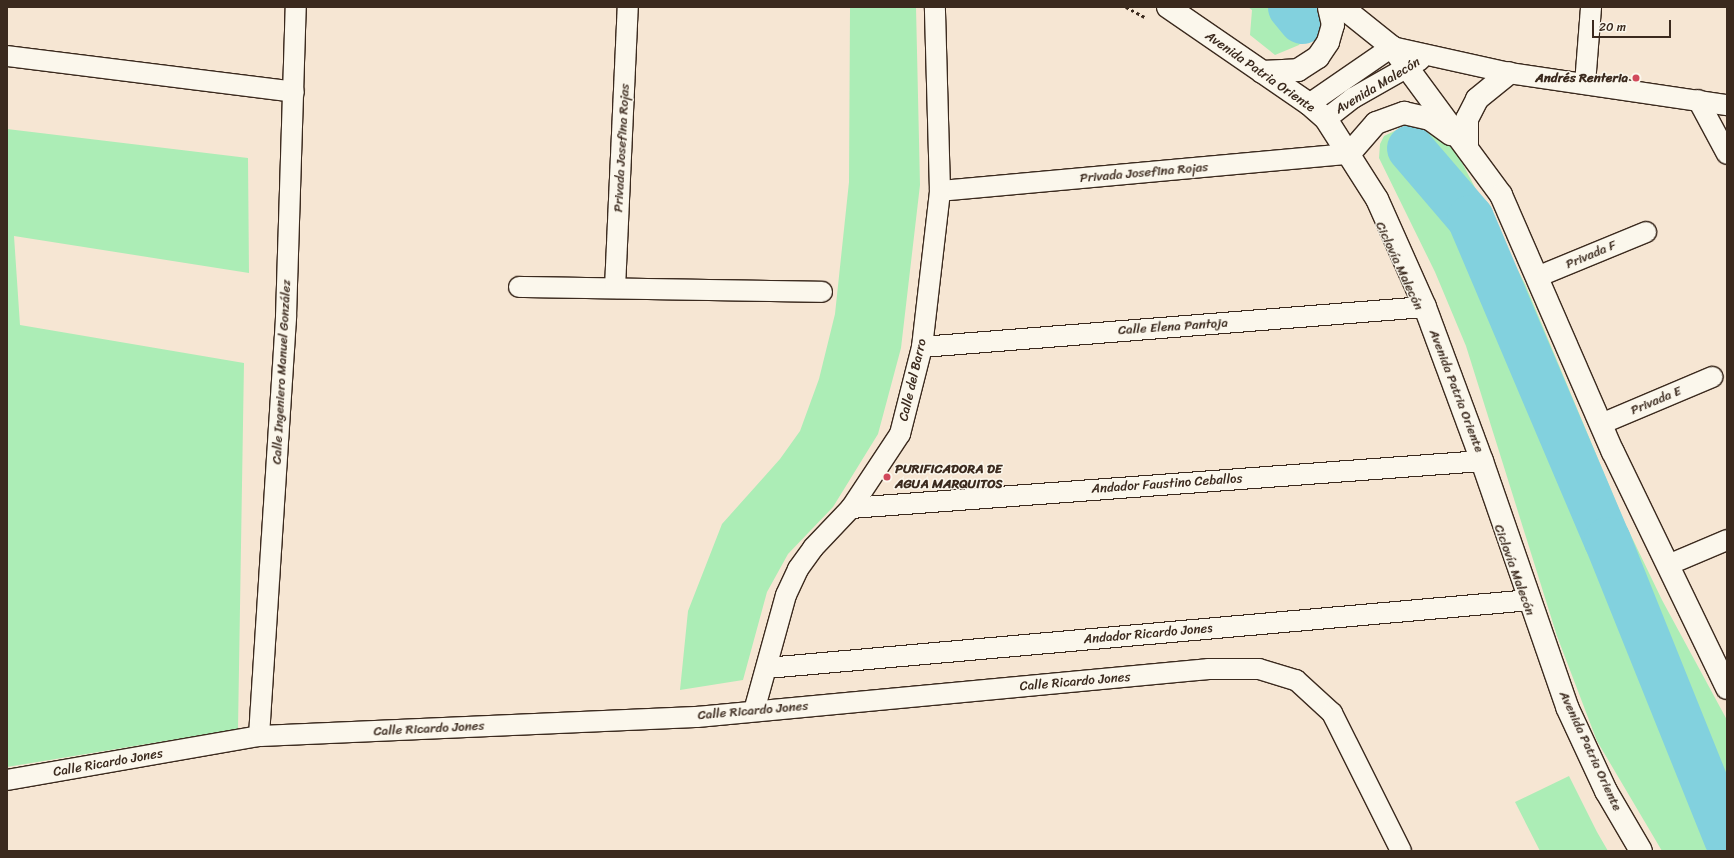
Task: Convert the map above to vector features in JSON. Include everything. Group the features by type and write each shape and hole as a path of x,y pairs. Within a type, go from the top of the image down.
{"street":[{"name":"Calle Ingeniero Manuel González","path":"259,736 286,317 296,7"},
{"name":"Privada Josefina Rojas","path":"615,288 628,7"},
{"name":"Calle del Barro","path":"754,711 786,595 798,569 813,548 851,508 900,434 922,347 940,191 935,7"},
{"name":"Avenida Patria Oriente","path":"1168,7 1309,104 1326,119 1377,199 1425,307 1482,461 1566,707 1606,791 1641,851"},
{"path":"1262,72 1298,70 1318,57 1328,42 1333,25 1329,7"},
{"path":"1342,7 1392,47 1501,195 1601,424 1727,688"},
{"path":"1584,84 1591,7"},
{"name":"Avenida Malecón","path":"1309,104 1392,47 1509,73 1727,105"},
{"name":"Avenida Malecón","path":"1326,119 1353,98 1407,66 1432,55"},
{"path":"7,56 294,92"},
{"path":"1466,148 1467,119 1477,99 1509,73"},
{"path":"1698,100 1727,154"},
{"path":"1349,154 1376,123 1404,113 1430,119 1466,148"},
{"name":"Privada Josefina Rojas","path":"940,191 1349,154"},
{"name":"Privada F","path":"1537,277 1646,232"},
{"path":"519,287 822,292"},
{"name":"Calle Elena Pantoja","path":"922,347 1425,307"},
{"name":"Privada E","path":"1601,424 1712,377"},
{"name":"Andador Faustino Ceballos","path":"851,508 1482,461"},
{"path":"1668,565 1727,540"},
{"name":"Andador Ricardo Jones","path":"767,668 1530,600"},
{"name":"Calle Ricardo Jones","path":"7,780 259,736 689,717 1209,669 1259,669 1296,680 1332,713 1401,851"}],"path":[{"path":"1126,7 1150,20"}],"green space":[{"path":"850,7 916,7 920,185 901,348 878,434 833,507 788,554 767,592 743,680 680,690 688,611 722,524 780,459 800,431 819,379 835,314 849,182"},
{"path":"1248,7 1301,7 1310,16 1314,28 1299,45 1275,55 1250,35 1252,10"},
{"path":"1403,127 1425,131 1455,149 1525,284 1624,521 1662,600 1727,720 1727,851 1662,851 1597,741 1557,636 1466,346 1435,272 1379,158 1380,144 1384,136"},
{"path":"7,129 248,158 249,273 14,236 20,325 244,363 238,729 7,767"},
{"path":"1569,776 1608,851 1540,851 1515,802"}],"waterway":[{"path":"1291,7 1302,20"},
{"path":"1410,148 1470,218 1607,540 1727,839"}],"place":[{"name":"Andrés Renteria","path":"1636,78"},
{"name":"PURIFICADORA DE AGUA MARQUITOS","path":"887,477"}]}
